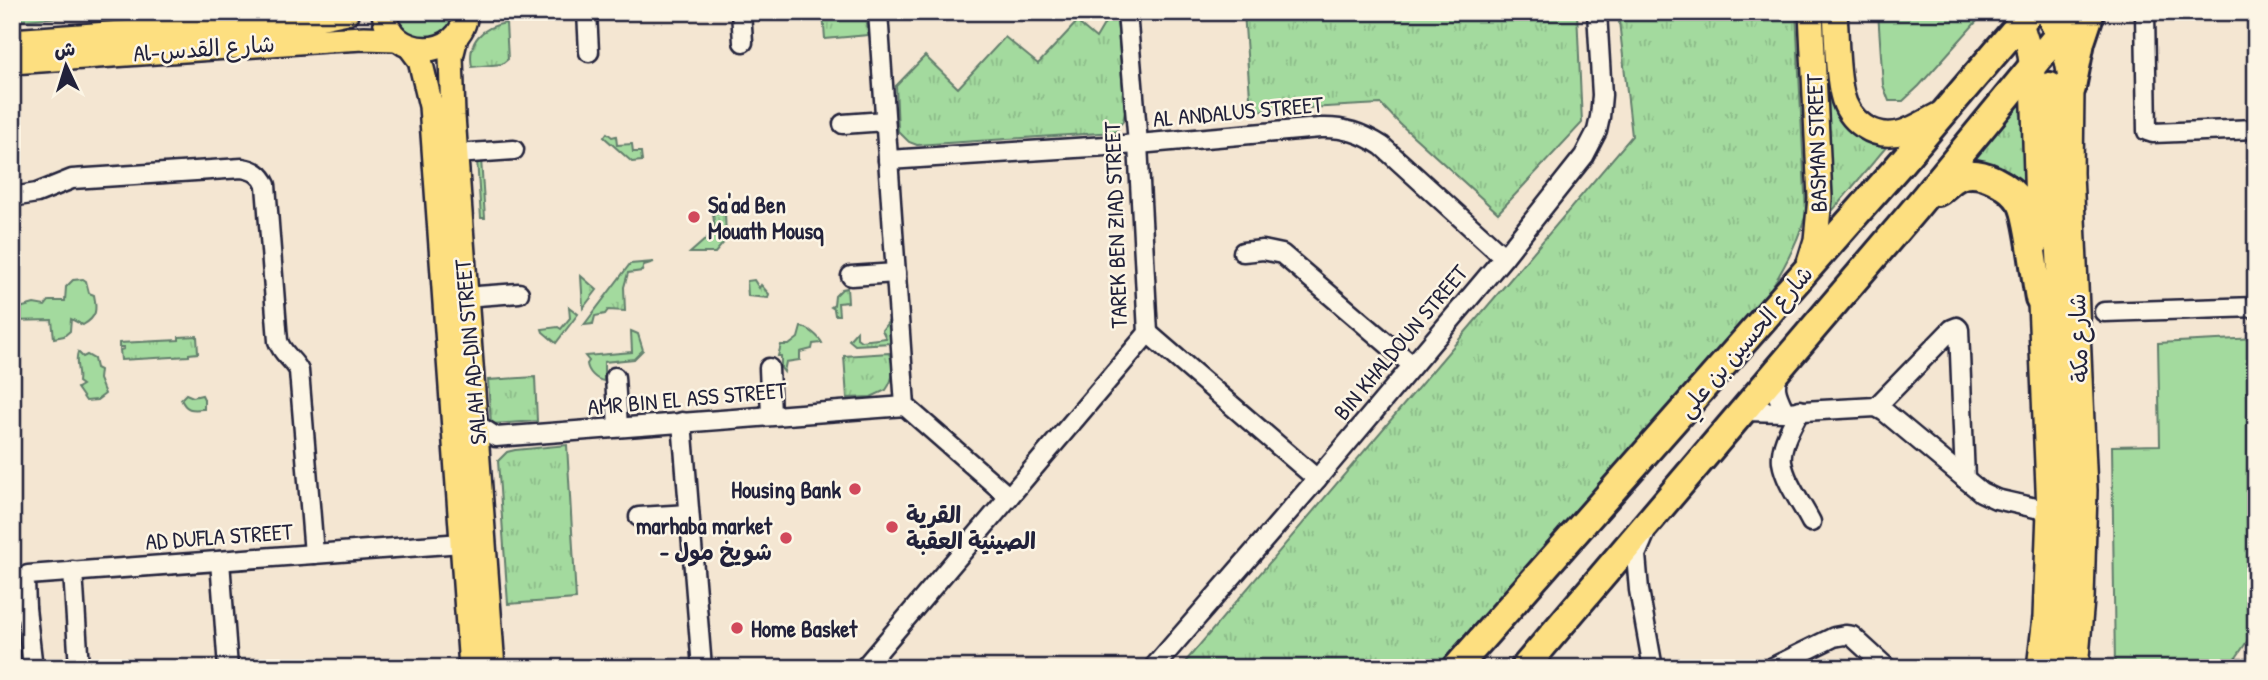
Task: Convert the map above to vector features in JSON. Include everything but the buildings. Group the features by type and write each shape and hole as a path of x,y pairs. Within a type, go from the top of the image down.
{"highway":[{"name":"شارع الحسين بن علي","path":"1524,668 1914,210 2052,80 2052,24 2077,12"},
{"path":"2071,667 2067,580 2064,309 2052,80 2081,42 2091,12"},
{"name":"شارع الحسين بن علي","path":"1456,668 2026,17"},
{"path":"1914,210 1960,176 1979,175 2003,186 2021,203 2039,298"}],"main road":[{"name":"Al-شارع القدس","path":"12,62 70,47 313,19 346,12"},
{"name":"SALAH AD-DIN STREET","path":"384,12 389,29 420,60 431,106 453,270 464,297 493,668"},
{"name":"BASMAN STREET","path":"1806,271 1816,240 1820,198 1811,12"},
{"name":"BASMAN STREET","path":"1835,12 1842,95 1857,122 1877,133 1903,133 1947,110"},
{"name":"شارع مكة","path":"2026,17 2052,80 2039,298 2049,510 2045,617 2039,668"},
{"name":"Al-شارع القدس","path":"96,45 364,38 403,43 423,50 446,44 468,20"},
{"name":"SALAH AD-DIN STREET","path":"468,20 451,57 456,154 453,270 462,543 471,668"},
{"name":"شارع مكة","path":"2052,24 2067,61 2052,80"},
{"name":"Al-شارع القدس","path":"12,41 70,47"}],"street":[{"path":"587,12 589,52"},
{"path":"741,12 743,42"},
{"path":"878,12 905,405 1009,497"},
{"name":"TAREK BEN ZIAD STREET","path":"864,668 1148,333 1138,144 1127,12"},
{"name":"BIN KHALDOUN STREET","path":"1153,668 1504,257 1584,156 1597,131 1602,96 1597,12"},
{"path":"2145,12 2147,131 2153,133 2256,129"},
{"path":"843,124 885,121"},
{"name":"AL ANDALUS STREET","path":"888,160 1138,144 1334,127 1368,136 1382,146 1504,257"},
{"path":"456,154 514,150"},
{"path":"12,197 37,193 72,179 242,168 257,173 266,185 278,341 299,371 314,554"},
{"path":"1243,252 1263,250 1282,254 1412,365"},
{"path":"852,276 896,273"},
{"path":"464,297 519,293"},
{"path":"2104,313 2256,307"},
{"path":"1876,407 1957,327 1965,479"},
{"path":"1148,333 1317,479"},
{"path":"1783,363 1775,381 1776,392 1792,411"},
{"path":"769,368 771,415"},
{"path":"615,377 618,427"},
{"name":"AMR BIN EL ASS STREET","path":"476,424 496,438 905,405"},
{"path":"1744,411 1876,407 1981,492 1996,499 2049,510"},
{"path":"1792,411 1782,461 1789,481 1811,522"},
{"path":"682,422 702,668"},
{"path":"639,517 689,514"},
{"path":"1652,517 1636,555 1639,590 1653,668"},
{"name":"AD DUFLA STREET","path":"19,608 25,576 462,543"},
{"path":"220,561 228,668"},
{"path":"73,571 79,668"},
{"path":"1596,583 1614,575 1623,577 1639,590"},
{"path":"19,608 33,668"},
{"path":"1771,668 1834,637 1844,635 1853,636 1887,668"}],"green space":[{"path":"12,12 99,12 99,14 12,21"},
{"path":"390,12 460,12 440,41 407,39"},
{"path":"823,12 866,12 868,35 825,39"},
{"path":"1244,12 1577,12 1582,123 1498,213 1381,104 1251,111"},
{"path":"1618,12 1796,12 1806,214 1790,256 1767,295 1437,668 1180,668 1632,136"},
{"path":"1818,12 1828,12 1841,118 1852,132 1869,142 1888,145 1828,216"},
{"path":"1878,12 1985,12 1903,101 1889,101 1883,85"},
{"path":"1117,20 1125,112 1123,121 1115,132 917,145 909,142 898,131 896,86 925,56 958,88 1005,37 1038,64 1077,22 1096,38 1106,21"},
{"path":"506,23 508,59 502,64 472,67 472,50 478,37 490,28"},
{"path":"2023,96 2027,187 1967,161"},
{"path":"607,133 612,137 616,136 617,145 632,144 633,152 641,152 642,161 632,162 604,137"},
{"path":"477,159 481,159 485,218 481,218"},
{"path":"725,212 726,240 715,253 690,253 715,231 713,213"},
{"path":"654,262 644,265 642,271 628,273 624,287 625,311 608,310 605,314 595,316 593,324 584,325 630,264"},
{"path":"581,276 597,290 583,308"},
{"path":"83,279 89,293 94,295 96,309 91,319 83,325 71,319 70,331 64,336 54,338 52,320 12,321 12,310 34,304 45,306 49,301 65,301 66,287 73,280"},
{"path":"754,280 759,288 761,285 769,294 768,298 748,296 747,281"},
{"path":"847,288 848,302 838,303 839,315 835,315 831,307 834,305 835,296"},
{"path":"569,307 578,314 556,343 542,329 561,329 570,318"},
{"path":"888,322 891,343 855,345 849,340 857,331 857,338 861,341 886,338 882,330"},
{"path":"801,327 813,333 822,343 813,344 812,349 800,352 800,360 786,362 784,372 781,368 781,356 778,356 781,345 789,345 798,338"},
{"path":"631,331 638,334 643,350 634,359 604,362 604,381 595,377 589,370 589,361 585,356 632,352"},
{"path":"197,336 198,353 189,356 121,360 120,350 124,347 119,347 119,343 179,340 179,337"},
{"path":"2256,338 2256,628 2229,668 2115,668 2112,446 2160,445 2158,343"},
{"path":"78,352 83,357 87,355 94,359 96,368 100,370 99,379 105,394 97,400 86,401 77,388 82,385 78,382"},
{"path":"889,353 893,373 886,390 871,397 847,398 844,356"},
{"path":"535,377 537,421 491,424 488,380"},
{"path":"186,394 193,397 202,395 204,409 187,408 181,399"},
{"path":"567,445 576,599 508,604 498,461 507,452 515,450"}],"place":[{"name":"Sa'ad Ben Mouath Mousq","path":"694,217"},
{"name":"Housing Bank","path":"855,489"},
{"name":"القرية الصينية العقبة","path":"892,527"},
{"name":"marhaba market - شويخ مول","path":"786,538"},
{"name":"Home Basket","path":"737,628"}]}
